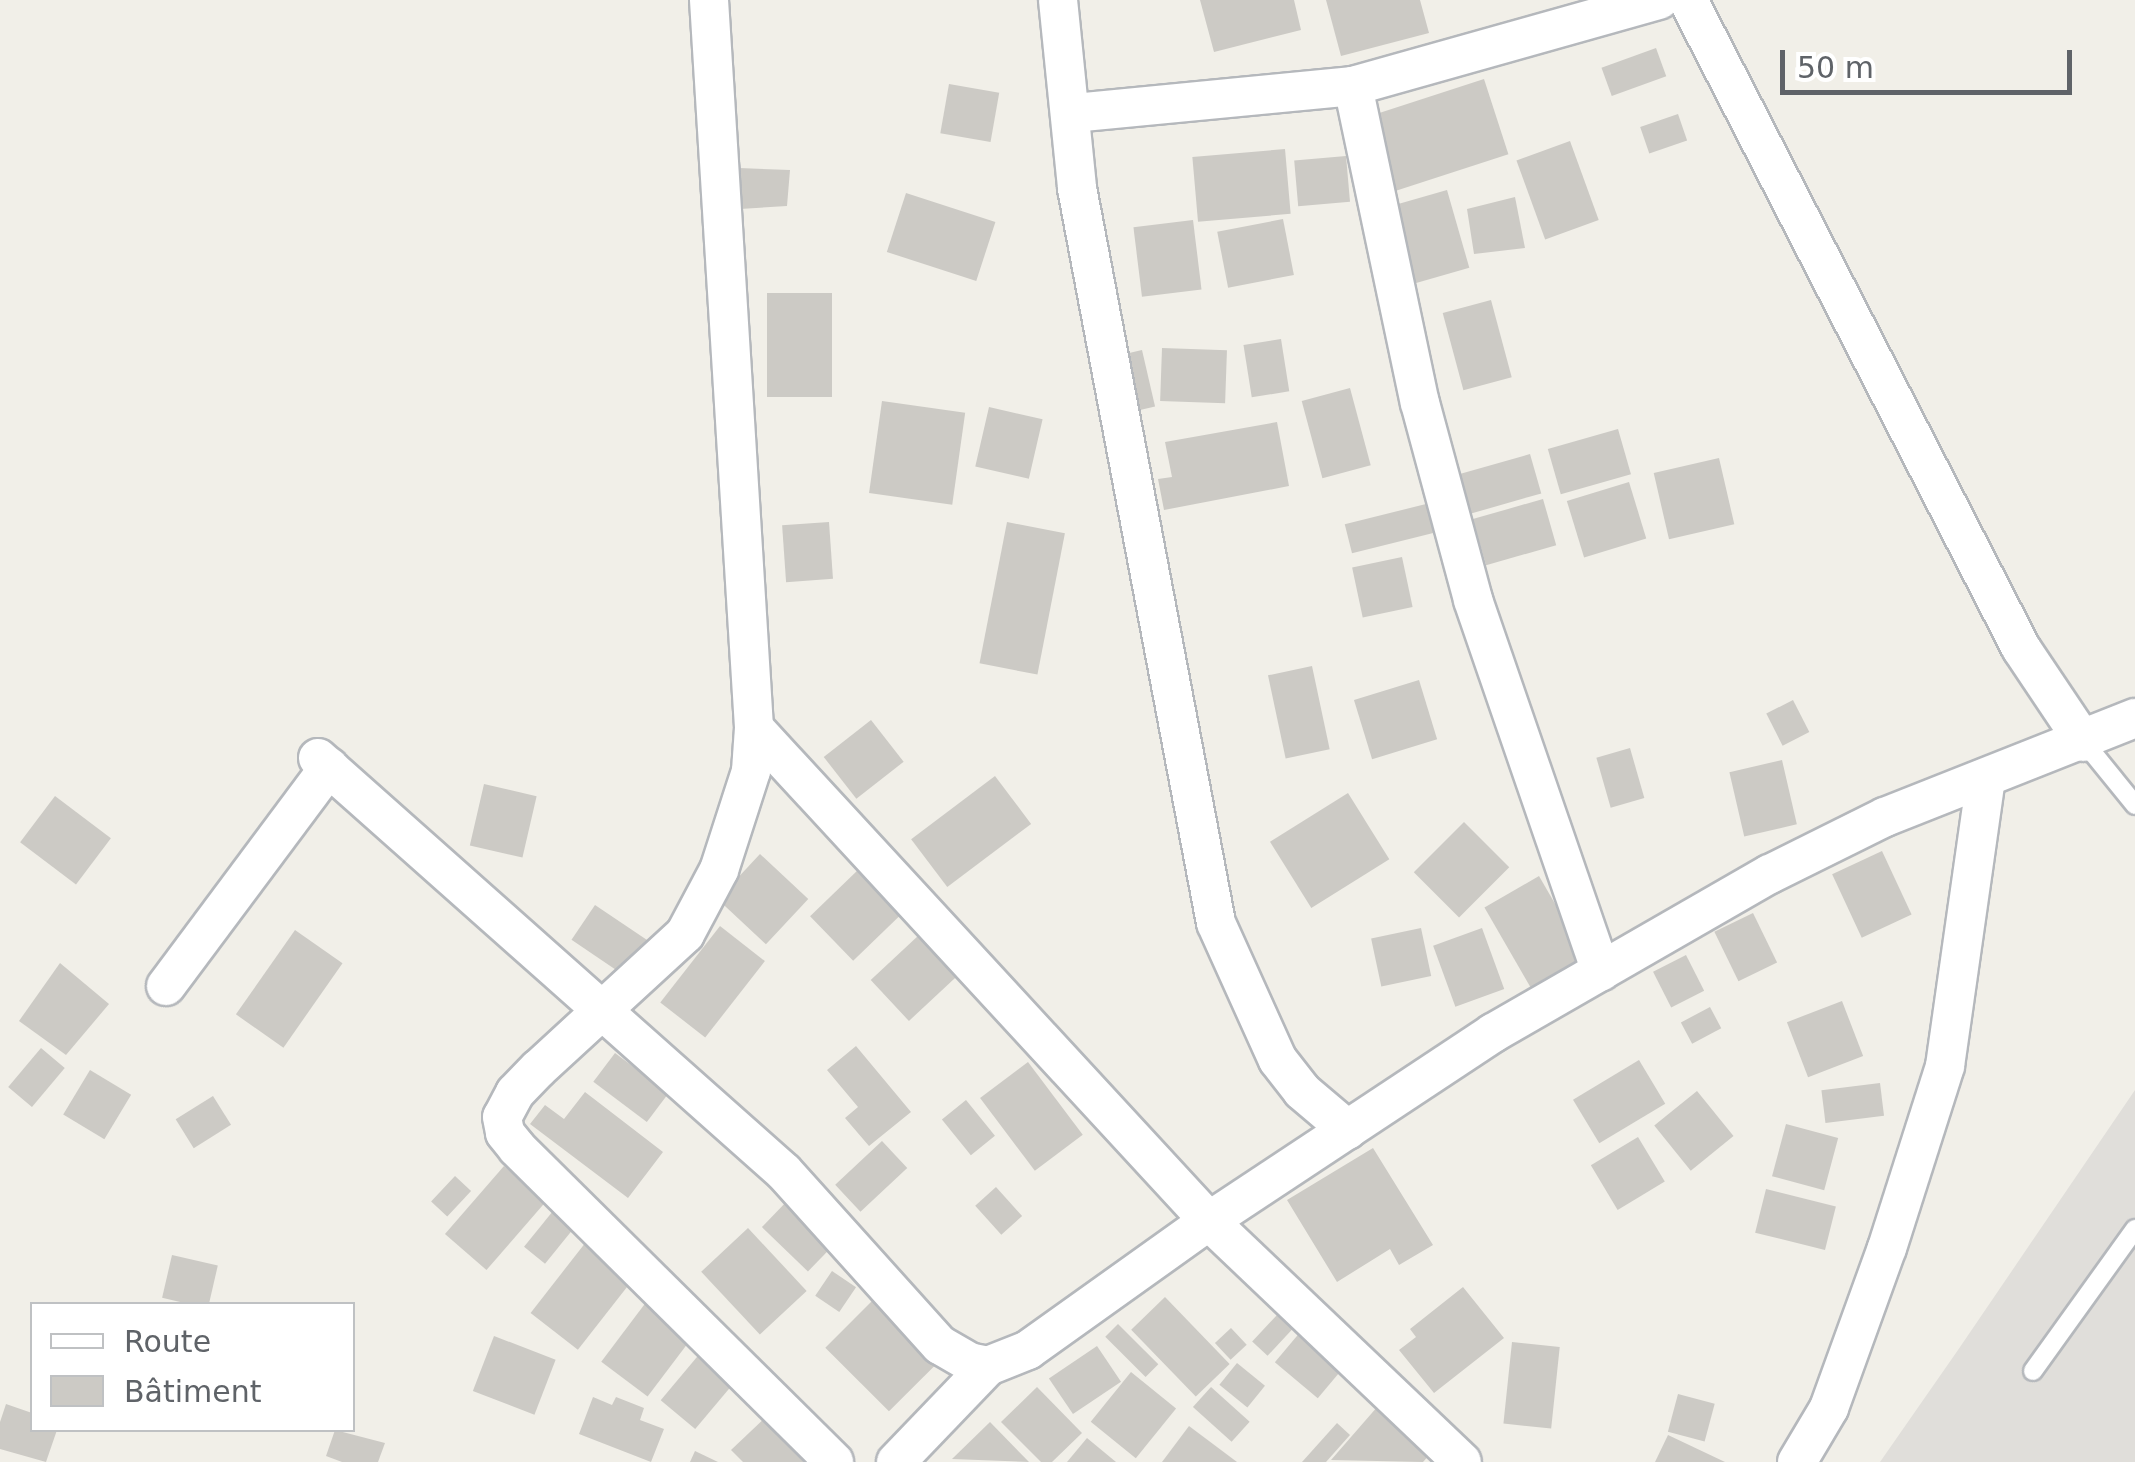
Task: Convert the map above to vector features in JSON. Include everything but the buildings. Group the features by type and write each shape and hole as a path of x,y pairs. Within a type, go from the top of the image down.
{"street":[{"path":"709,0 754,728 752,771 719,870 686,934 654,967 601,1008 506,1104 502,1117 506,1133 834,1462"},
{"path":"1058,0 1078,188 1216,923 1278,1060 1302,1091 1348,1130"},
{"path":"1073,113 1353,86 1659,0"},
{"path":"1688,0 2021,648 2084,742"},
{"path":"1353,86 1420,403 1473,600 1601,972"},
{"path":"896,1462 988,1366 1028,1350 1209,1221 1493,1034 1787,866 1885,816 2084,742 2135,718"},
{"path":"754,728 1209,1221 1462,1462"},
{"path":"166,986 323,763 784,1172 940,1345 969,1362 988,1366"},
{"path":"1796,1462 1829,1408 1887,1248 1945,1066 1986,778"}],"lane":[{"path":"2084,742 2135,805"},
{"path":"2032,1371 2135,1229"}],"shaded area":[{"path":"2135,1090 2135,1462 1880,1462 1958,1350"}]}
